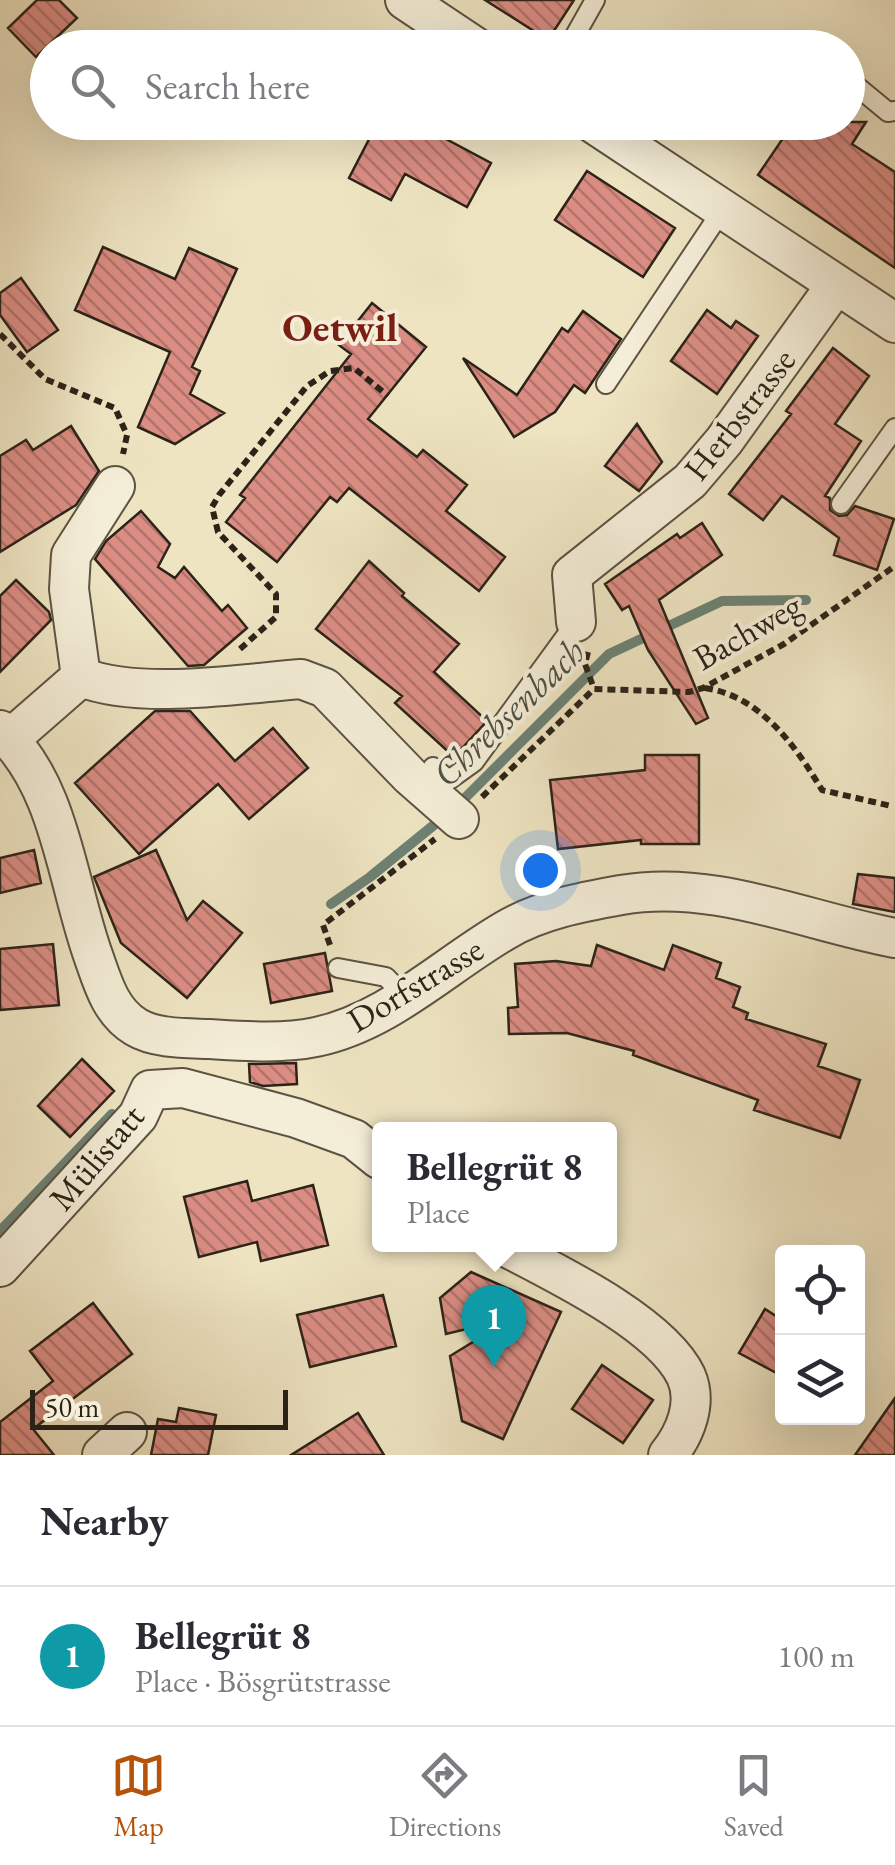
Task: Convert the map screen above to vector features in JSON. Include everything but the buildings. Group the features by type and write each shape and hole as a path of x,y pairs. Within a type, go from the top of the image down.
{"street":[{"path":"405,0 450,30"},
{"path":"619,140 895,323"},
{"name":"Herbstrasse","path":"576,622 572,575 690,482 836,285"},
{"path":"81,677 68,588 71,555 115,486"},
{"path":"81,677 100,684 210,687 301,678 312,681 325,688 452,814"},
{"path":"81,677 5,735 42,791 84,932 110,1002 136,1028 136,1054 150,1090 183,1088 296,1118 354,1139 372,1153"},
{"name":"Dorfstrasse","path":"136,1028 168,1036 218,1040 316,1037 359,1023 406,998 510,927 566,906 626,894 686,891 895,938"},
{"name":"Mülistatt","path":"0,1268 138,1116 150,1090"},
{"path":"514,1252 630,1318 675,1360 687,1378 690,1399 686,1424 668,1455"}],"lane":[{"path":"578,30 595,0"},
{"path":"865,93 888,112 895,111"},
{"path":"606,384 723,209"},
{"path":"841,504 895,428"},
{"path":"433,766 448,780 474,762 576,622"},
{"path":"338,968 386,977 406,998"}],"path":[{"path":"0,334 45,379 115,408 127,435 115,486"},
{"path":"210,687 210,676 276,618 276,594 218,532 212,507 219,495 306,386 330,372 354,368 388,396"},
{"name":"Bachweg","path":"593,685 689,692 703,688 784,644 895,566"},
{"path":"338,968 323,925 593,685 585,664"},
{"path":"703,688 719,690 780,728 822,790 891,806"}],"waterway":[{"name":"Chrebsenbach","path":"458,805 609,654 722,601 806,600"},
{"name":"Chrebsenbach","path":"331,904 445,816"},
{"name":"Chrebsenbach","path":"0,1231 112,1114"}],"place":[{"name":"Bellegrüt 8","path":"494,1367"}],"district":[{"name":"Oetwil","path":"340,327"}]}
